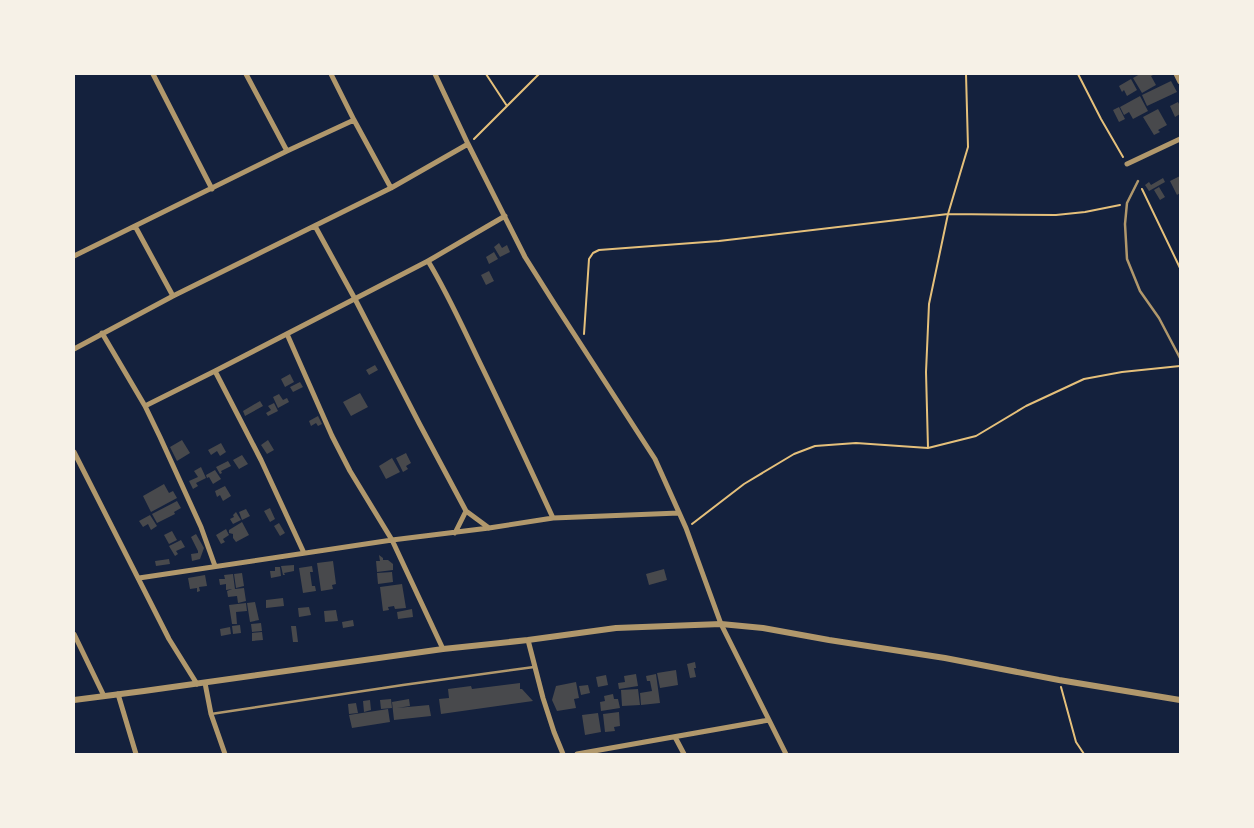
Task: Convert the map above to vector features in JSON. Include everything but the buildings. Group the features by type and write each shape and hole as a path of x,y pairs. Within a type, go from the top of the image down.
{"street":[{"path":"153,74 212,189"},
{"path":"246,74 287,151"},
{"path":"330,74 391,188"},
{"path":"435,74 525,257 655,459 686,528 720,624 786,754"},
{"path":"1176,74 1180,82"},
{"path":"74,256 354,120"},
{"path":"1127,164 1180,140"},
{"path":"74,349 173,296 391,188 468,144"},
{"path":"145,406 428,261 505,216"},
{"path":"135,226 173,296"},
{"path":"315,226 466,511 488,528"},
{"path":"428,261 443,286 553,518"},
{"path":"102,334 145,406 201,527 215,566"},
{"path":"287,334 332,436 350,471 392,540 443,649"},
{"path":"215,371 261,460 304,553"},
{"path":"74,452 169,638 197,684"},
{"path":"454,532 466,511"},
{"path":"138,578 553,518 679,513"},
{"path":"74,700 144,692 443,649 616,628 720,624 763,628 1180,700"},
{"path":"74,634 104,696"},
{"path":"528,640 545,705 563,754"},
{"path":"205,683 212,714 225,754"},
{"path":"118,694 136,754"},
{"path":"577,754 769,720"},
{"path":"675,737 684,754"}],"lane":[{"path":"1138,181 1127,203 1125,224 1126,259 1140,291 1159,318 1180,358"},
{"path":"212,714 403,684 536,667"}],"path":[{"path":"486,74 507,106"},
{"path":"468,144 539,74"},
{"path":"928,448 926,372 929,304 948,214 968,147 966,74"},
{"path":"583,347 589,258 599,250 718,241 948,214 1056,215 1085,212 1127,203"},
{"path":"686,528 744,484 794,454 815,446 856,443 928,448 976,436 1026,406 1084,379 1122,372 1180,366"},
{"path":"1059,680 1076,742 1084,754"}]}
